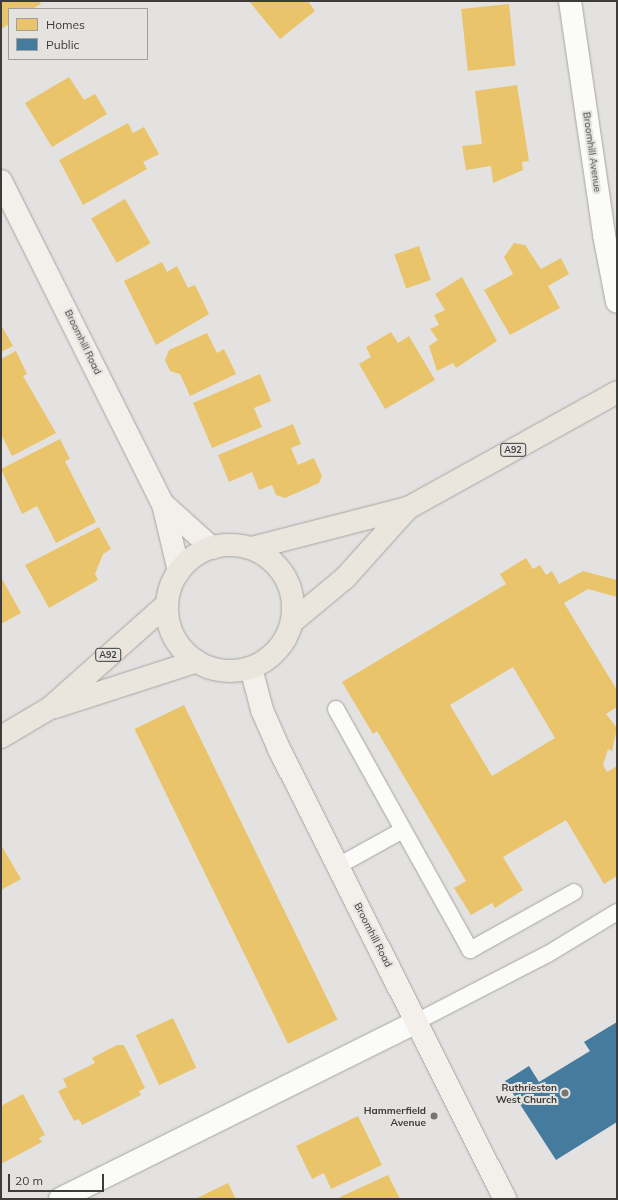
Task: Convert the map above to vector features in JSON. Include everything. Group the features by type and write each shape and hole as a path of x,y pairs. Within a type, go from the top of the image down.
{"main road":[{"name":"A92","path":"408,508 346,577 292,622 278,650 251,668 223,671 196,661 180,646 170,626 167,604 179,571 193,557 212,548 232,545 252,548 408,508 617,392"},
{"name":"A92","path":"252,548 271,560 285,577 292,599 292,622"},
{"name":"A92","path":"1,737 50,708 167,604"},
{"name":"A92","path":"50,708 196,661"}],"street":[{"name":"Broomhill Avenue","path":"570,1 615,298"},
{"name":"Broomhill Road","path":"1,181 163,504 179,571"},
{"name":"Broomhill Road","path":"163,504 212,548"},
{"name":"Broomhill Road","path":"251,668 276,744 505,1199"},
{"path":"60,1199 416,1022"}],"lane":[{"path":"336,709 470,950 574,892"},
{"path":"338,866 403,830"},
{"path":"416,1022 548,954 617,912"}],"building: Homes":[{"path":"1,1 39,1 41,4 34,8 8,8 8,25 1,29"},
{"path":"249,1 308,1 315,11 280,39"},
{"path":"509,4 515,66 468,71 461,9"},
{"path":"69,77 84,100 95,94 107,114 52,147 25,103"},
{"path":"517,85 529,161 522,162 523,170 493,183 491,166 466,170 462,146 482,144 475,91"},
{"path":"128,123 133,133 144,127 159,154 143,162 147,169 83,205 59,160"},
{"path":"125,199 150,243 117,263 91,218"},
{"path":"514,243 525,245 541,269 561,258 569,274 548,286 560,308 510,335 484,290 513,274 504,257"},
{"path":"419,246 431,280 406,289 394,254"},
{"path":"162,262 167,272 177,266 188,288 195,285 209,314 156,345 124,281"},
{"path":"462,277 497,341 456,368 453,363 437,371 429,346 438,340 430,329 439,325 434,315 445,310 435,294"},
{"path":"1,325 13,346 1,352"},
{"path":"391,332 398,343 409,336 435,380 385,409 359,364 371,357 366,347"},
{"path":"207,333 217,353 224,349 236,374 190,396 180,374 170,371 165,360 169,350"},
{"path":"16,351 27,374 23,376 56,433 12,456 1,434 1,359"},
{"path":"260,374 271,401 254,408 262,427 212,448 193,403"},
{"path":"293,424 301,444 291,448 298,465 314,458 322,476 319,483 285,498 276,495 272,485 259,490 252,472 229,482 218,455"},
{"path":"60,439 70,459 65,461 96,522 56,543 37,506 22,514 1,469"},
{"path":"99,527 111,549 103,554 95,574 98,580 49,608 25,565"},
{"path":"526,558 533,569 540,565 546,575 552,571 559,584 583,571 617,580 617,597 588,589 564,603 617,690 617,707 606,714 617,728 612,751 608,749 603,765 607,772 617,766 617,876 604,884 566,820 503,857 523,890 495,908 492,903 471,915 454,888 466,881 377,731 373,734 342,682 506,584 500,574","holes":["513,667 555,738 492,776 450,705"]},
{"path":"1,577 21,613 1,624"},
{"path":"184,705 337,1020 288,1044 135,729"},
{"path":"1,845 21,879 1,890"},
{"path":"173,1018 196,1068 159,1085 136,1035"},
{"path":"117,1045 124,1045 145,1088 139,1091 141,1095 82,1125 79,1119 74,1121 58,1091 67,1087 63,1079 95,1063 92,1058"},
{"path":"23,1094 45,1135 39,1138 42,1142 1,1164 1,1106"},
{"path":"358,1116 382,1165 331,1189 324,1173 312,1179 296,1146"},
{"path":"388,1175 400,1199 341,1199 340,1197"},
{"path":"228,1183 236,1199 195,1199"}],"building: Public":[{"name":"Ruthrieston West Church","path":"617,1022 617,1122 556,1160 505,1081 529,1066 539,1082 590,1051 584,1042"}],"place":[{"name":"Ruthrieston West Church","path":"565,1093"},
{"name":"Hammerfield Avenue","path":"434,1116"}]}
